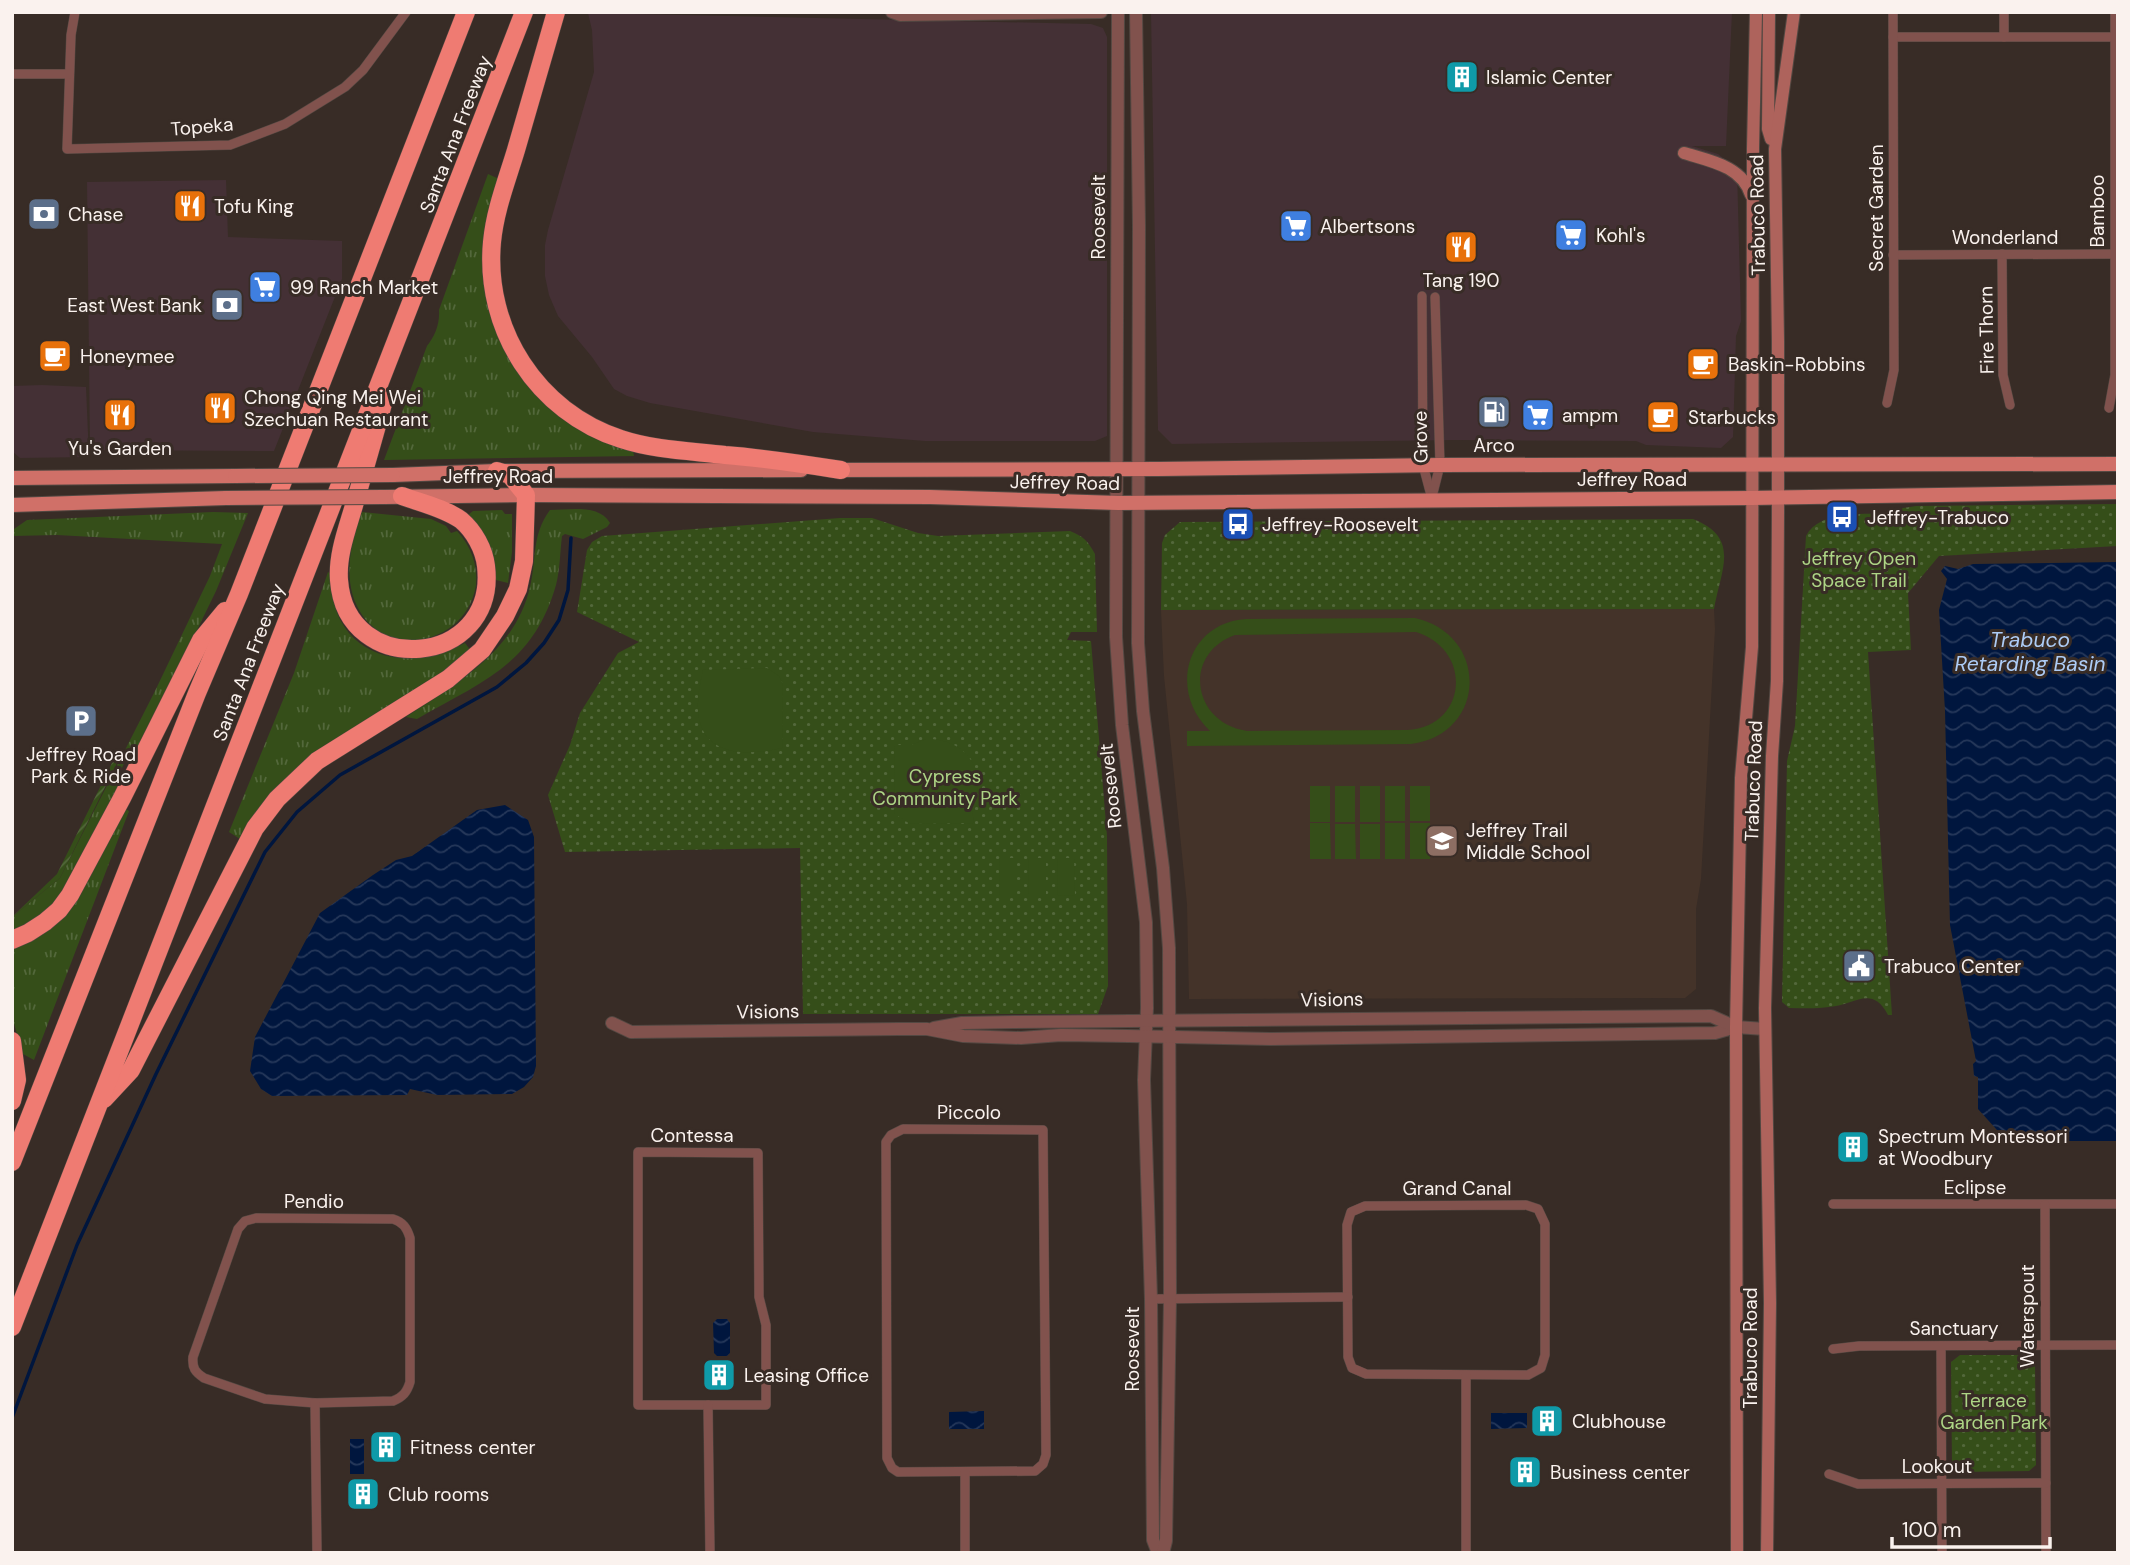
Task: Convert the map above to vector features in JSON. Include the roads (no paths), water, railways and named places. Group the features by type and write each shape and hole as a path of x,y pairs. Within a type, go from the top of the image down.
{"highway":[{"name":"Santa Ana Freeway","path":"12,1162 197,693 239,594 466,12"},
{"name":"Santa Ana Freeway","path":"12,1327 524,12"},
{"path":"556,12 499,205 492,241 491,269 495,299 503,329 519,360 532,380 558,404 592,426 624,440 667,449 768,459 841,470"},
{"path":"393,497 445,511 461,520 474,535 485,559 486,586 475,618 452,640 422,649 405,650 384,645 361,629 343,601 339,578 344,542 414,298"},
{"path":"96,1107 131,1070 256,828 277,799 317,761 448,679 471,660 491,637 518,589 524,562 526,495 510,475 497,471"},
{"path":"12,940 45,922 70,895 201,640 239,594"},
{"path":"12,1041 17,1080 12,1101"}],"main road":[{"path":"1775,149 1768,129 1760,13 1794,13"},
{"name":"Trabuco Road","path":"1737,1553 1736,1027 1741,778 1752,647 1753,201 1760,13"},
{"name":"Trabuco Road","path":"1767,1553 1770,1303 1765,1029 1772,756 1777,681 1775,149 1794,13"},
{"path":"1684,153 1720,163 1740,176 1749,187 1753,201"},
{"name":"Jeffrey Road","path":"12,478 393,475 497,471 2118,464"},
{"name":"Jeffrey Road","path":"12,505 226,498 526,495 930,497 1118,503 2118,492"}],"street":[{"name":"Topeka","path":"75,12 69,74 67,149 230,145 285,124 345,87 363,70 406,12"},
{"path":"891,12 900,15 1101,12"},
{"name":"Roosevelt","path":"1118,12 1116,637 1122,725 1146,922 1144,1080 1151,1299 1153,1540 1160,1553"},
{"name":"Roosevelt","path":"1136,12 1140,665 1163,868 1169,948 1170,1299 1166,1541 1160,1553"},
{"name":"Secret Garden","path":"1887,403 1894,370 1893,12"},
{"path":"2004,12 2004,37"},
{"name":"Bamboo","path":"2109,408 2115,375 2115,12"},
{"path":"1893,37 2116,37"},
{"path":"12,74 69,74"},
{"path":"1117,226 1139,226"},
{"name":"Fire Thorn","path":"2002,254 2003,375 2010,405"},
{"name":"Wonderland","path":"1893,255 2116,254"},
{"name":"Grove","path":"1422,296 1423,465 1432,499"},
{"name":"Grove","path":"1432,499 1440,465 1435,297"},
{"name":"Visions","path":"611,1023 631,1032 927,1029 962,1023 1340,1017 1711,1016 1736,1027 1765,1029"},
{"name":"Visions","path":"927,1029 963,1036 1271,1039 1715,1033 1736,1027"},
{"name":"Piccolo","path":"903,1129 1043,1130 1046,1455 1043,1464 1035,1472 965,1472 898,1472 892,1468 887,1458 886,1142 891,1135 903,1129"},
{"name":"Contessa","path":"638,1152 758,1153 759,1297 766,1325 766,1405 708,1405 638,1405 638,1152"},
{"name":"Eclipse","path":"1833,1204 2118,1204"},
{"name":"Grand Canal","path":"1526,1205 1538,1209 1545,1224 1545,1354 1541,1368 1528,1374 1466,1375 1366,1374 1352,1368 1348,1357 1347,1225 1351,1213 1364,1206 1526,1205"},
{"name":"Waterspout","path":"2045,1205 2046,1553"},
{"name":"Pendio","path":"256,1219 400,1221 410,1238 410,1382 407,1391 393,1401 315,1403 265,1399 244,1393 204,1378 196,1373 192,1366 238,1229 245,1221 256,1219"},
{"path":"1151,1299 1348,1297"},
{"name":"Sanctuary","path":"1833,1349 1860,1346 2118,1345"},
{"path":"1941,1346 1942,1553"},
{"path":"1466,1375 1466,1553"},
{"path":"315,1403 317,1553"},
{"path":"708,1405 710,1553"},
{"path":"965,1472 965,1553"},
{"name":"Lookout","path":"1829,1474 1858,1484 2046,1483"}],"water":[{"name":"Trabuco Retarding Basin","path":"2118,562 2118,1141 2019,1141 1997,1130 1978,1109 1978,1077 1974,1076 1973,1064 1976,1061 1950,925 1945,711 1939,610 1947,579 1941,571 1945,566 1958,569 1973,564"},
{"path":"505,805 528,820 534,837 536,1066 533,1077 524,1087 512,1094 437,1095 410,1089 407,1095 272,1096 261,1089 250,1071 255,1037 320,913 396,860 412,856 477,810"},
{"path":"717,1319 727,1319 730,1323 730,1353 727,1356 717,1356 714,1353 713,1323"},
{"path":"984,1411 984,1429 949,1429 949,1412"},
{"path":"1491,1413 1527,1413 1527,1428 1491,1429"},
{"path":"350,1439 364,1439 364,1474 350,1474"}],"waterway":[{"path":"12,1418 77,1245 156,1074 265,852 297,812 340,775 497,687 526,663 544,643 559,620 568,590 571,538"}],"place":[{"name":"Islamic Center","path":"1462,77"},
{"name":"Tofu King","path":"190,206"},
{"name":"Chase","path":"44,214"},
{"name":"Albertsons","path":"1296,226"},
{"name":"Kohl's","path":"1571,235"},
{"name":"Tang 190","path":"1461,247"},
{"name":"99 Ranch Market","path":"265,287"},
{"name":"East West Bank","path":"227,305"},
{"name":"Honeymee","path":"55,356"},
{"name":"Baskin-Robbins","path":"1703,364"},
{"name":"Chong Qing Mei Wei Szechuan Restaurant","path":"220,408"},
{"name":"Arco","path":"1494,412"},
{"name":"Yu's Garden","path":"120,415"},
{"name":"ampm","path":"1538,415"},
{"name":"Starbucks","path":"1663,417"},
{"name":"Jeffrey-Trabuco","path":"1842,517"},
{"name":"Jeffrey-Roosevelt","path":"1238,524"},
{"name":"Jeffrey Road Park & Ride","path":"81,721"},
{"name":"Jeffrey Trail Middle School","path":"1442,841"},
{"name":"Trabuco Center","path":"1859,966"},
{"name":"Spectrum Montessori at Woodbury","path":"1853,1147"},
{"name":"Leasing Office","path":"719,1375"},
{"name":"Clubhouse","path":"1547,1421"},
{"name":"Fitness center","path":"386,1447"},
{"name":"Business center","path":"1525,1472"},
{"name":"Club rooms","path":"363,1494"}],"park label":[{"name":"Jeffrey Open Space Trail","path":"1859,569"},
{"name":"Cypress Community Park","path":"945,787"},
{"name":"Terrace Garden Park","path":"1994,1411"}]}
